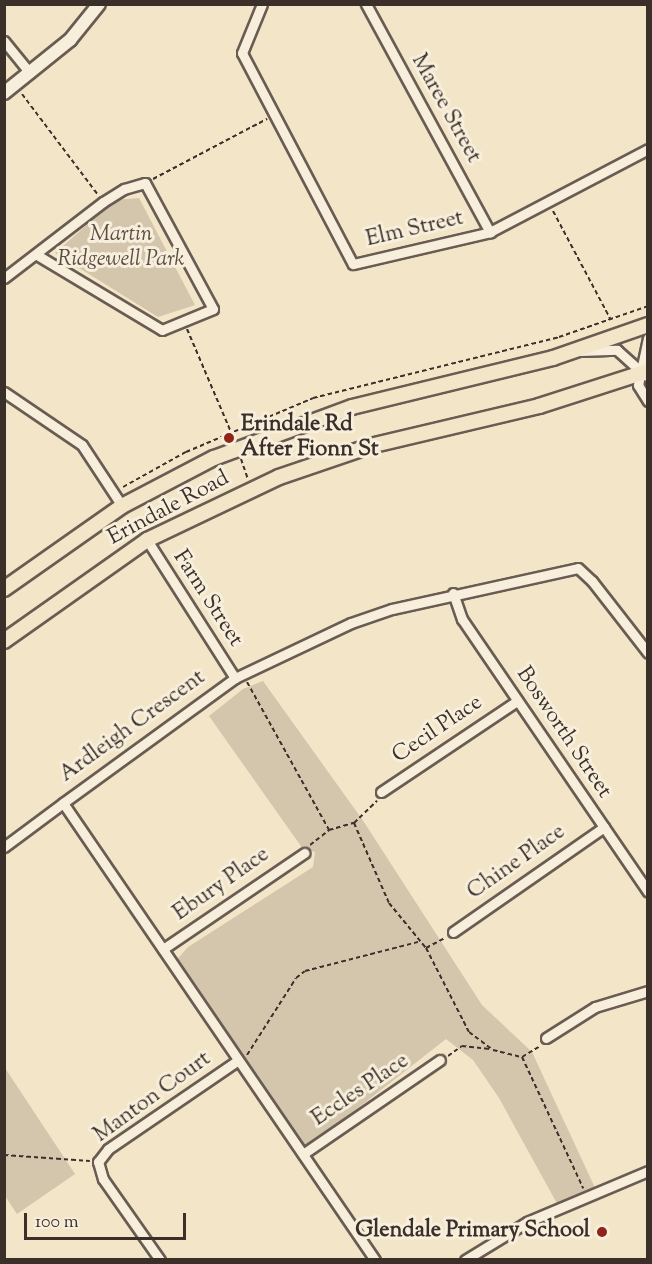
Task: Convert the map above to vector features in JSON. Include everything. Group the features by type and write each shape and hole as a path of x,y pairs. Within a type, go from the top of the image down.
{"main road":[{"name":"Erindale Road","path":"4,589 122,506 238,448 352,407 574,351 648,325"},
{"name":"Erindale Road","path":"4,641 147,540 252,489 370,446 539,406 646,374"}],"street":[{"path":"4,93 70,40 99,4"},
{"name":"Elm Street","path":"262,4 243,53 353,264 490,232 549,204 648,149"},
{"name":"Maree Street","path":"366,4 490,232"},
{"path":"4,41 30,73"},
{"path":"4,278 37,255 103,202 124,189 145,183 213,309 162,330 37,255"},
{"path":"648,338 646,374 638,385 648,401"},
{"path":"574,351 617,350 646,374"},
{"path":"4,392 82,445 122,506"},
{"name":"Farm Street","path":"147,540 239,676"},
{"name":"Ardleigh Crescent","path":"375,1260 63,803 239,676 351,623 453,593 578,568 592,581 648,653"},
{"name":"Bosworth Street","path":"453,593 462,619 648,892"},
{"name":"Cecil Place","path":"381,792 517,701"},
{"path":"4,847 63,803"},
{"name":"Chine Place","path":"453,932 604,827"},
{"name":"Ebury Place","path":"163,949 304,853"},
{"path":"546,1038 595,1007 648,991"},
{"name":"Eccles Place","path":"303,1154 440,1060"},
{"name":"Manton Court","path":"160,1260 103,1179 98,1162 108,1149 237,1061"},
{"path":"465,1260 527,1222 586,1195 648,1171"}],"path":[{"path":"15,85 103,202"},
{"path":"145,183 275,115"},
{"path":"549,204 611,320"},
{"path":"183,321 238,448 252,489"},
{"path":"239,676 329,830"},
{"path":"304,853 329,830 354,824 373,808 381,792"},
{"path":"354,824 389,903 426,948 469,1032 493,1050"},
{"path":"426,948 453,932"},
{"path":"237,1061 243,1059 296,978 306,971 419,942"},
{"path":"440,1060 462,1046 522,1057 537,1050 546,1038"},
{"path":"522,1057 586,1195"},
{"path":"4,1155 98,1162"}],"green space":[{"name":"Martin Ridgewell Park","path":"139,198 195,305 158,317 55,253 115,200"},
{"path":"263,681 364,822 482,1005 532,1052 596,1190 560,1209 499,1098 473,1060 446,1039 303,1151 173,964 188,947 313,867 315,852 303,849 209,716 243,689"},
{"path":"5,1068 75,1174 17,1214 5,1196"}],"place":[{"name":"Erindale Rd After Fionn St","path":"229,438"},
{"name":"Glendale Primary School","path":"602,1232"}]}
